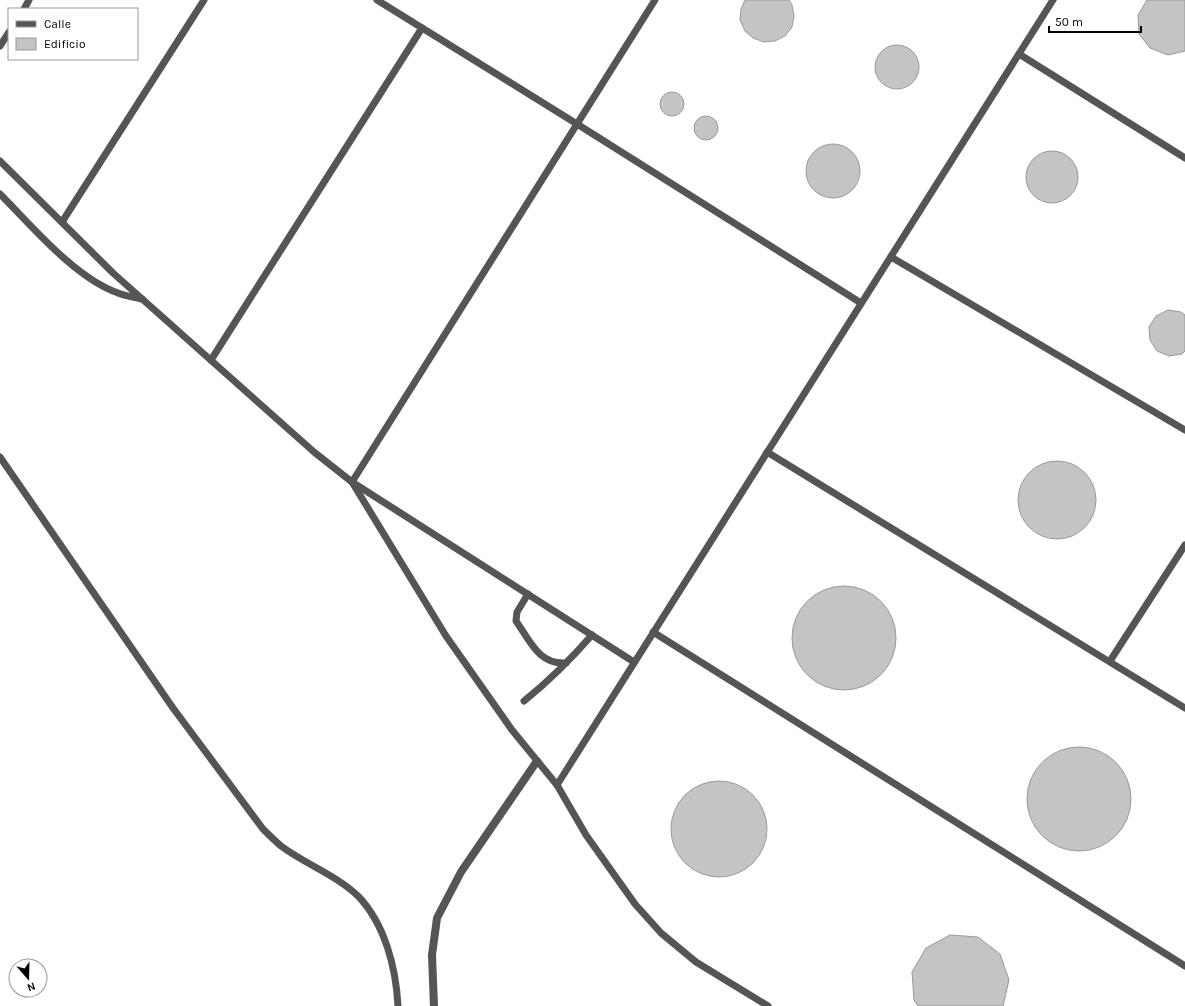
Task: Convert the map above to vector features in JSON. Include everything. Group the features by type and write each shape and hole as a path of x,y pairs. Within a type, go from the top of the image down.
{"street":[{"path":"434,1006 432,955 437,918 461,872 537,761"}],"lane":[{"path":"62,222 204,0"},
{"path":"376,0 577,124 861,303"},
{"path":"352,482 656,0"},
{"path":"557,786 1053,0"},
{"path":"211,360 422,28"},
{"path":"0,46 8,34"},
{"path":"1019,54 1185,158"},
{"path":"0,161 143,299 314,452 352,482 634,662"},
{"path":"0,194 63,258 96,282 118,293 143,299"},
{"path":"891,257 1185,430"},
{"path":"767,452 1185,708"},
{"path":"0,457 173,708 263,830 282,846 326,873 357,896 374,915 384,940 393,971 398,1006"},
{"path":"352,482 446,636 512,730 557,786 586,835 635,904 661,933 696,962 768,1006"},
{"path":"1110,661 1185,545"},
{"path":"528,594 517,612 516,621 545,660 555,664 566,663"},
{"path":"653,632 1185,966"},
{"path":"524,701 545,685 592,635"}],"building":[{"path":"745,0 789,0 792,5 794,16 792,27 785,36 775,41 764,42 753,38 745,31 740,20 741,9"},
{"path":"1147,0 1185,0 1185,51 1168,55 1150,48 1139,34 1138,15"},
{"path":"897,45 909,49 915,55 919,67 915,79 909,85 897,89 885,85 879,79 875,67 879,55 885,49"},
{"path":"672,92 677,93 683,99 683,109 677,115 672,116 667,115 661,109 660,104 661,99 667,93"},
{"path":"706,116 711,117 717,123 717,133 711,139 706,140 701,139 695,133 694,128 695,123 701,117"},
{"path":"833,144 848,149 852,152 855,156 860,171 855,186 852,190 848,193 833,198 818,193 814,190 811,186 806,171 811,156 814,152 818,149"},
{"path":"1052,151 1062,153 1070,159 1076,167 1078,177 1076,187 1070,195 1062,201 1052,203 1042,201 1034,195 1028,187 1026,177 1028,167 1034,159 1042,153"},
{"path":"1168,310 1181,312 1185,315 1185,351 1182,354 1169,356 1157,351 1150,340 1149,327 1156,316"},
{"path":"1057,461 1072,464 1084,473 1093,485 1096,500 1093,515 1084,527 1072,536 1057,539 1042,536 1030,527 1021,515 1018,500 1021,485 1030,473 1042,464"},
{"path":"844,586 864,590 881,601 892,618 896,638 892,658 881,675 864,686 844,690 824,686 807,675 796,658 792,638 796,618 807,601 824,590"},
{"path":"1079,747 1099,751 1116,762 1127,779 1131,799 1127,819 1116,836 1099,847 1079,851 1059,847 1042,836 1031,819 1027,799 1031,779 1042,762 1059,751"},
{"path":"719,781 737,785 753,795 763,811 767,829 763,847 753,863 737,873 719,877 701,873 685,863 675,847 671,829 675,811 685,795 701,785"},
{"path":"950,935 978,937 1000,954 1009,980 1003,1006 918,1006 914,1000 912,972 926,948"}]}
